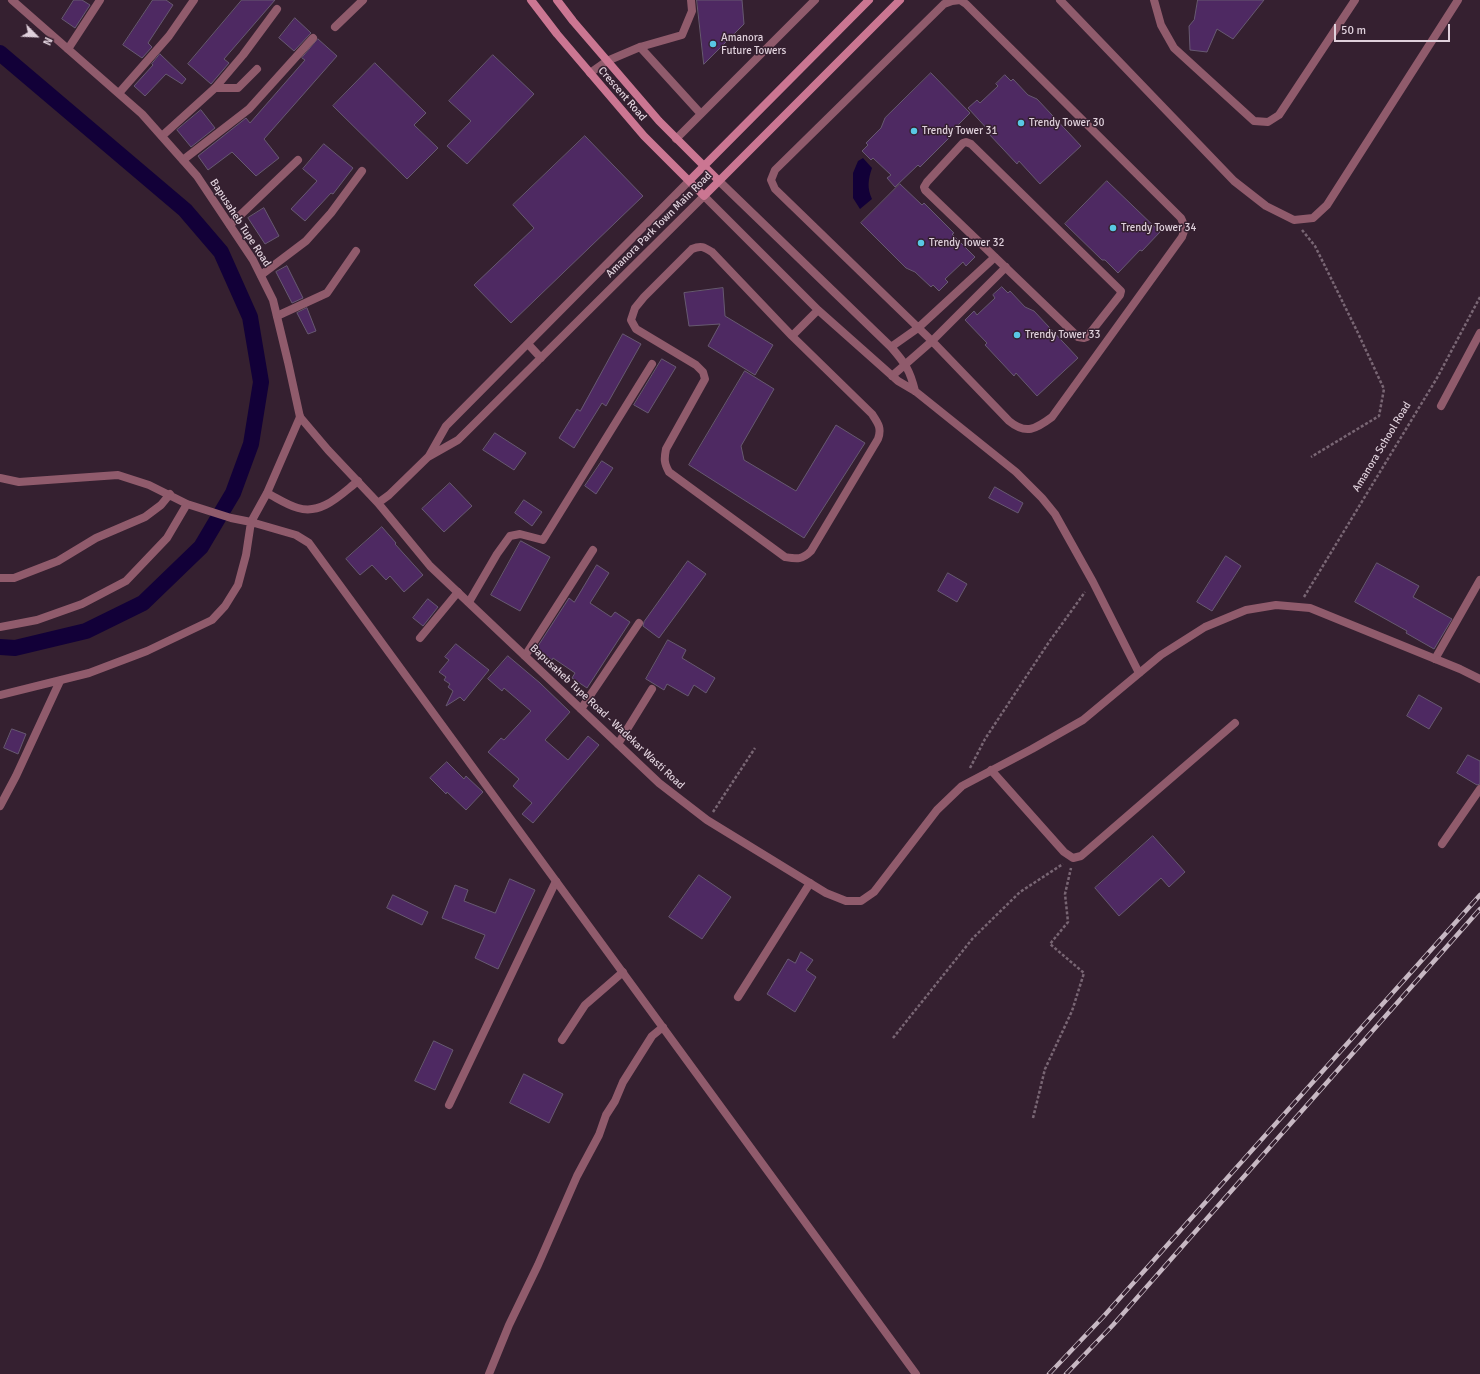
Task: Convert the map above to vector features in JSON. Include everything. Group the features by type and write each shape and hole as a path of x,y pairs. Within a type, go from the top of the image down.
{"main road":[{"name":"Crescent Road","path":"531,0 557,34 644,136 704,196"},
{"name":"Crescent Road","path":"557,0 573,21 659,121 719,181"},
{"name":"Amanora Park Town Main Road","path":"689,181 869,0"},
{"name":"Amanora Park Town Main Road","path":"704,196 900,0"}],"street":[{"path":"68,49 100,0"},
{"path":"119,93 169,36 194,0"},
{"path":"335,27 363,0"},
{"path":"590,73 607,61 640,46 682,35 692,12 691,0"},
{"path":"676,139 815,0"},
{"path":"960,0 966,4 1181,218 1184,231 1182,238 1052,418 1043,424 1031,429 1018,428 932,341 775,190 771,180 775,170 944,4 960,0"},
{"path":"1060,0 1234,181 1266,206 1294,220 1313,218 1327,205 1458,0"},
{"path":"1154,0 1161,25 1174,48 1254,121 1268,122 1279,115 1355,0"},
{"name":"Bapusaheb Tupe Road","path":"16,1 142,114 197,176 253,260 273,300 300,417 323,445 378,503"},
{"path":"162,136 215,88 243,55 277,8"},
{"path":"183,160 249,109 313,38"},
{"path":"640,46 701,114"},
{"path":"215,88 238,88 257,69"},
{"path":"966,142 971,144 1120,290 1121,293 1087,337 1081,338 1078,337 994,257 925,190 924,187 927,182 966,142"},
{"path":"230,225 298,160"},
{"path":"261,275 306,241 331,213 362,171"},
{"name":"Amanora Park Town Main Road","path":"428,457 446,426 689,181"},
{"path":"719,181 891,347 906,364 912,377 915,390"},
{"path":"704,196 818,310 898,381 915,390 1016,472 1042,498 1055,514 1093,582 1139,673"},
{"name":"Amanora Park Town Main Road","path":"378,503 389,495 428,457 458,440 704,196"},
{"path":"704,247 712,252 792,336 872,414 878,422 881,431 878,439 811,551 804,557 795,559 785,557 669,472 665,466 664,459 666,449 705,379 703,372 696,366 636,329 631,320 635,308 644,297 692,249 704,247"},
{"path":"277,316 327,292 356,252"},
{"path":"891,347 918,328 994,257"},
{"path":"892,376 932,341 1006,267"},
{"path":"792,336 818,310"},
{"path":"1441,406 1480,332"},
{"path":"528,344 541,358"},
{"path":"469,602 497,554 510,536 520,534 543,540 652,364"},
{"path":"0,696 88,674 147,651 212,620 225,606 238,585 246,555 251,522 267,493 300,417"},
{"path":"0,478 19,482 118,475 150,485 187,504 231,518 296,535 309,543 916,1374"},
{"path":"267,493 297,508 313,509 332,502 358,481"},
{"path":"0,578 14,578 58,561 96,538 145,517 161,505 170,494"},
{"name":"Bapusaheb Tupe Road - Wadekar Wasti Road","path":"378,503 430,566 659,783 707,820 826,893 846,901 861,901 874,892 937,810 962,786 1083,720 1161,656 1205,627 1246,610 1276,605 1310,608 1480,678"},
{"path":"0,627 44,618 82,604 126,582 167,538 187,504"},
{"path":"525,656 593,550"},
{"path":"1435,659 1480,580"},
{"path":"420,638 458,592"},
{"path":"581,708 638,623"},
{"path":"0,806 16,776 60,681"},
{"path":"618,744 652,689"},
{"path":"991,770 1064,852 1073,858 1081,856 1235,723"},
{"path":"1442,844 1480,789"},
{"path":"449,1106 556,881"},
{"path":"738,997 810,883"},
{"path":"562,1040 585,1005 623,972"},
{"path":"490,1374 509,1325 538,1265 577,1176 599,1135 606,1115 615,1101 626,1078 652,1036 663,1028"}],"path":[{"path":"1294,220 1316,246 1384,389 1379,416 1311,457"},
{"name":"Amanora School Road","path":"1298,606 1438,378 1480,297"},
{"path":"962,786 985,739 1049,642 1093,582"},
{"path":"707,820 755,748"},
{"path":"893,1038 973,938 1020,892 1073,858"},
{"path":"1033,1118 1045,1069 1072,1011 1084,973 1050,944 1068,922 1065,894 1073,858"}],"shaded area":[{"path":"863,158 872,168 869,191 872,199 860,209 853,198 853,173 858,161"}],"building":[{"path":"74,0 82,0 90,5 75,28 62,19"},
{"path":"153,0 166,0 173,5 148,43 152,47 142,58 123,45"},
{"path":"242,0 275,0 224,59 229,63 211,84 188,64"},
{"name":"Amanora Future Towers","path":"697,0 742,0 744,24 704,64"},
{"path":"1198,0 1264,0 1233,39 1217,29 1207,52 1190,50 1189,26 1194,20"},
{"path":"295,18 311,33 294,51 279,38"},
{"path":"318,39 337,56 264,139 279,158 256,176 232,152 208,170 198,156 246,118 250,123 305,60 302,58"},
{"path":"160,54 186,79 182,84 166,74 145,96 134,86 153,65 152,64"},
{"path":"493,55 534,94 467,164 447,146 471,121 449,101"},
{"path":"375,63 426,113 414,125 438,148 407,179 333,106"},
{"name":"Trendy Tower 31","path":"931,73 970,113 948,135 950,137 920,167 918,165 895,187 887,178 891,175 873,158 871,160 862,151 868,145 866,143 881,128 885,118"},
{"name":"Trendy Tower 30","path":"1005,75 1011,81 1013,79 1028,95 1037,99 1081,146 1040,184 1019,161 1017,164 988,133 990,132 968,108 977,100 980,103 998,86 996,84"},
{"path":"201,110 215,128 191,147 177,130"},
{"path":"585,136 643,196 511,323 474,285 534,228 513,205"},
{"path":"324,144 353,168 333,194 331,193 305,221 291,209 317,181 303,169"},
{"name":"Trendy Tower 34","path":"1107,181 1160,232 1118,273 1105,260 1102,260 1065,224"},
{"name":"Trendy Tower 32","path":"900,184 922,205 924,203 954,233 952,234 975,257 966,266 963,262 945,279 948,282 939,291 933,285 931,287 915,272 906,268 861,223"},
{"path":"264,208 279,236 265,244 248,218"},
{"path":"287,266 303,298 292,303 276,272"},
{"name":"Trendy Tower 33","path":"1002,287 1008,293 1010,291 1025,307 1034,311 1078,358 1037,396 1016,373 1014,376 985,345 987,343 965,320 974,311 977,315 995,298 993,295"},
{"path":"723,288 725,316 773,345 755,375 708,346 720,324 689,326 684,293"},
{"path":"307,308 316,331 308,334 297,313"},
{"path":"623,334 641,344 606,406 602,403 574,448 559,438 577,409 580,411"},
{"path":"662,359 676,367 648,413 634,405"},
{"path":"745,371 774,389 741,446 744,460 796,491 836,425 865,443 804,538 689,465"},
{"path":"495,433 526,453 514,470 483,450"},
{"path":"602,461 613,468 596,494 585,486"},
{"path":"450,483 472,506 444,532 422,509"},
{"path":"995,487 1023,503 1018,513 989,498"},
{"path":"524,500 542,512 532,526 515,513"},
{"path":"382,527 423,575 404,592 390,576 386,580 372,565 360,575 346,559"},
{"path":"521,541 550,557 520,611 491,595"},
{"path":"1226,556 1241,566 1212,611 1197,602"},
{"path":"688,561 706,574 659,638 643,626 644,622"},
{"path":"1377,563 1419,586 1413,597 1452,619 1434,649 1406,633 1407,631 1355,602"},
{"path":"597,565 609,573 590,603 611,617 615,612 630,622 587,688 572,678 575,673 553,658 552,660 536,649 569,598 574,602"},
{"path":"948,573 967,584 957,602 938,591"},
{"path":"428,599 438,607 423,626 413,618"},
{"path":"668,640 686,650 682,658 715,678 706,693 694,685 688,696 667,684 664,690 646,679"},
{"path":"456,644 489,670 464,701 460,697 446,706 453,691 448,687 450,684 444,680 446,677 439,672 449,660 445,657"},
{"path":"508,656 540,683 570,712 545,740 568,760 588,736 599,745 533,823 522,814 532,803 513,786 519,779 488,752 501,738 504,740 531,711 504,688 502,691 488,679"},
{"path":"1419,695 1442,708 1429,729 1407,716"},
{"path":"12,729 26,734 18,754 4,748"},
{"path":"1468,755 1480,761 1480,784 1477,785 1457,773"},
{"path":"447,762 464,779 466,776 483,792 466,810 447,792 446,794 430,778"},
{"path":"1153,836 1185,872 1169,887 1161,878 1119,916 1095,888"},
{"path":"699,875 731,897 702,939 669,917"},
{"path":"510,879 535,890 498,969 475,958 485,935 442,918 455,885 468,890 464,901 495,913"},
{"path":"393,895 428,912 422,925 387,908"},
{"path":"801,952 813,960 806,970 816,977 795,1012 767,994 788,959 795,963"},
{"path":"434,1041 453,1050 435,1090 415,1081"},
{"path":"524,1074 563,1094 549,1123 510,1103"}],"waterway":[{"path":"0,53 185,210 221,252 250,317 261,382 251,444 233,493 201,547 143,603 86,631 15,648 0,647"}],"railway":[{"path":"1049,1374 1103,1317 1480,895"},
{"path":"1066,1374 1113,1325 1480,909"}],"place":[{"name":"Amanora Future Towers","path":"713,44"},
{"name":"Trendy Tower 30","path":"1021,123"},
{"name":"Trendy Tower 31","path":"914,131"},
{"name":"Trendy Tower 34","path":"1113,228"},
{"name":"Trendy Tower 32","path":"921,243"},
{"name":"Trendy Tower 33","path":"1017,335"}]}
